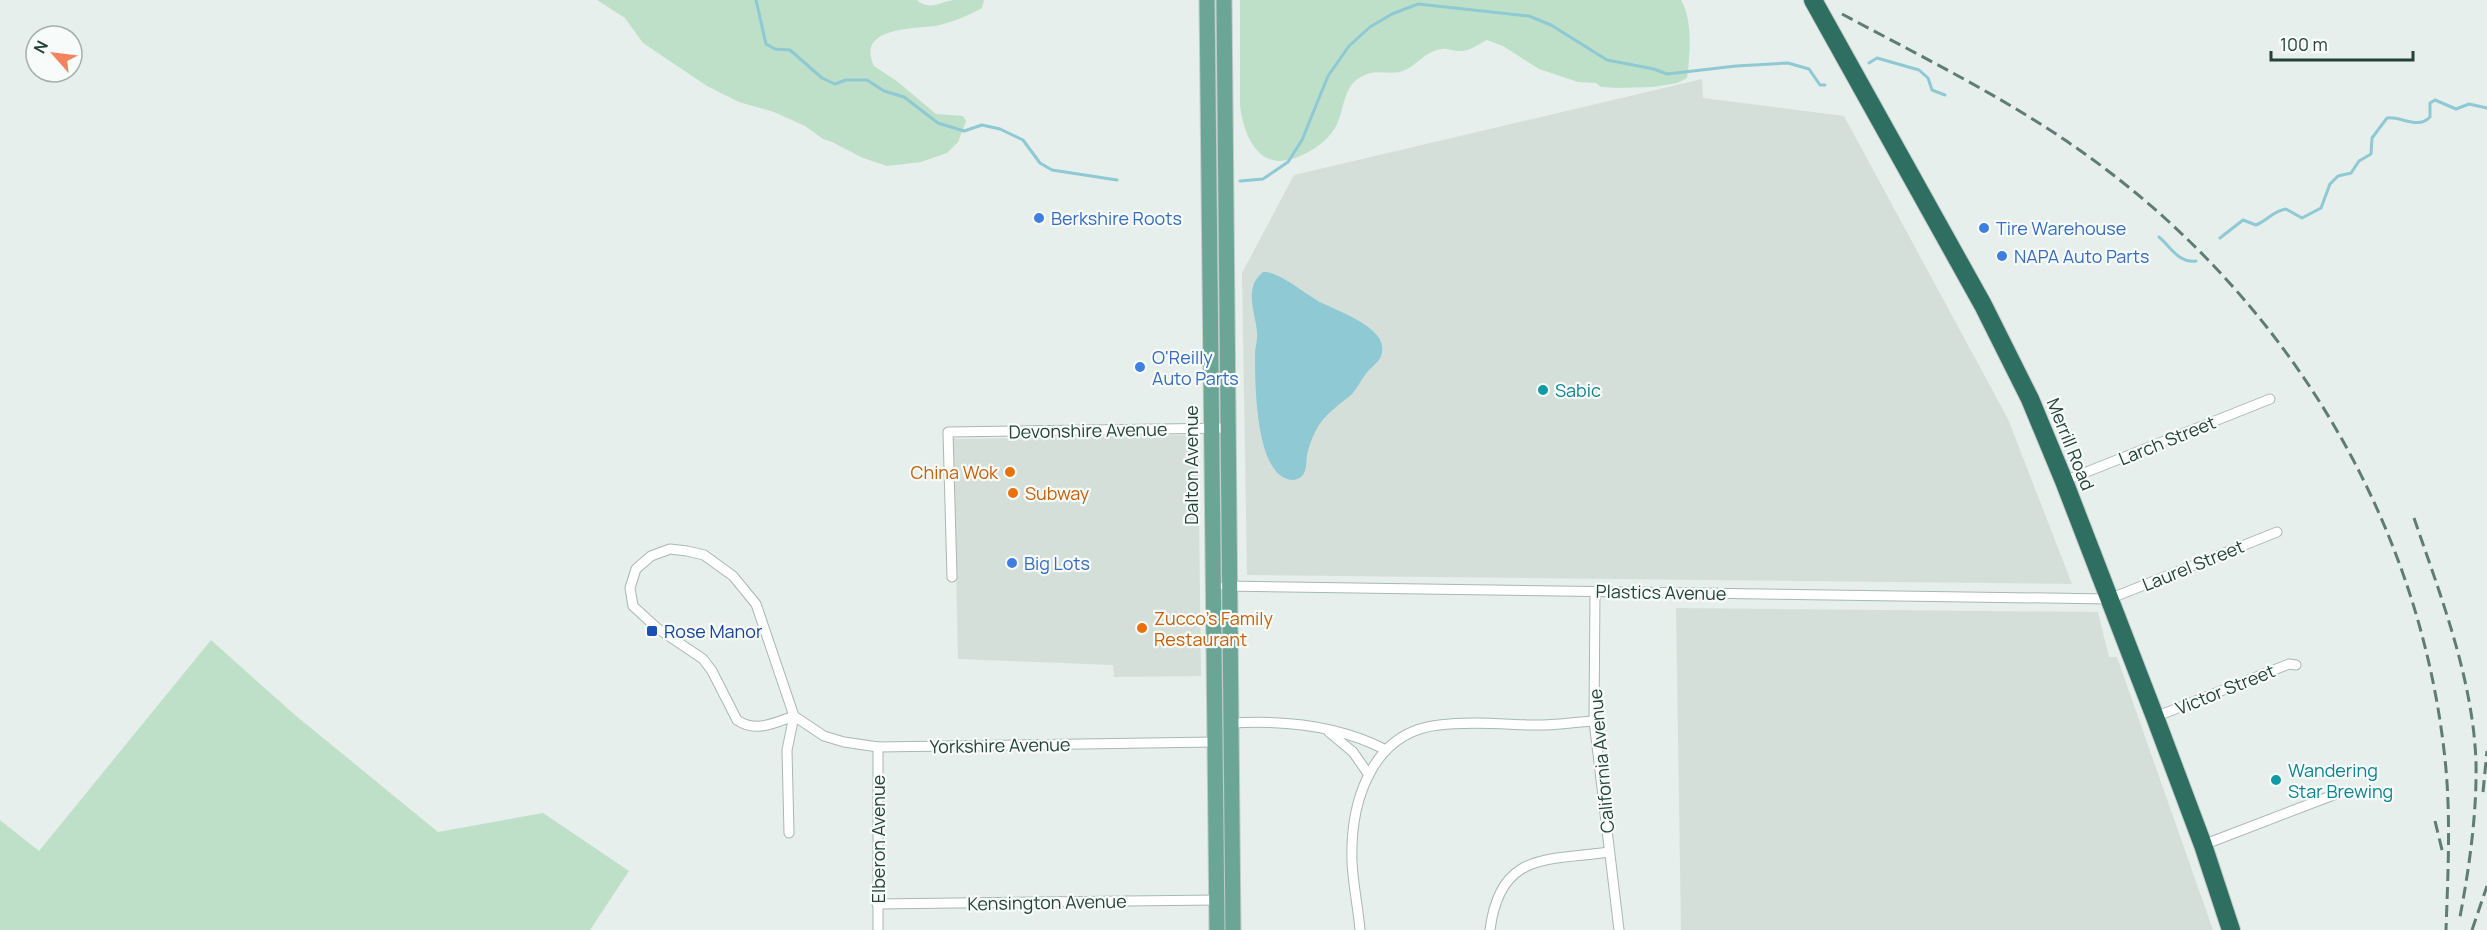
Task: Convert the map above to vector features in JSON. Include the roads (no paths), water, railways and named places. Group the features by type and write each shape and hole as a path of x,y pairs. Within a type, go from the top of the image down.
{"highway":[{"name":"Merrill Road","path":"1813,0 2007,351 2064,481 2203,845 2231,930"}],"main road":[{"name":"Dalton Avenue","path":"1207,0 1217,930"},
{"name":"Dalton Avenue","path":"1224,0 1233,930"}],"street":[{"name":"Larch Street","path":"2064,481 2270,399"},
{"name":"Devonshire Avenue","path":"952,577 948,432 1229,428"},
{"name":"Laurel Street","path":"2109,599 2277,532"},
{"path":"789,833 787,750 794,716 756,604 733,576 704,555 670,549 651,556 636,569 630,588 633,606 657,628 703,659 712,671 737,720 744,725 762,727 794,716"},
{"name":"Plastics Avenue","path":"1212,586 2109,599"},
{"name":"California Avenue","path":"1595,591 1594,721 1618,930"},
{"name":"Victor Street","path":"2155,717 2289,664 2296,665"},
{"name":"Yorkshire Avenue","path":"794,716 824,735 844,742 878,747 1214,742"},
{"path":"1232,723 1265,721 1319,726 1372,742 1386,750"},
{"path":"1360,930 1352,862 1354,825 1358,804 1369,776 1386,750 1407,734 1436,725 1474,723 1533,725 1594,721"},
{"path":"1319,726 1341,740 1353,752 1369,776"},
{"name":"Elberon Avenue","path":"878,747 878,930"},
{"path":"2203,845 2336,794"},
{"path":"1490,930 1493,906 1510,878 1522,867 1545,859 1609,852"},
{"name":"Kensington Avenue","path":"878,904 1217,900"}],"water":[{"path":"1263,272 1276,275 1322,303 1357,320 1374,332 1382,346 1379,359 1352,394 1330,412 1319,425 1309,447 1305,471 1295,480 1283,477 1275,470 1260,431 1255,381 1257,335 1252,292 1254,283"}],"waterway":[{"path":"756,0 766,44 775,49 790,50 822,78 835,84 846,80 867,80 884,91 904,97 938,123 964,131 982,125 1000,129 1023,140 1040,163 1052,170 1117,180"},
{"path":"1240,181 1263,179 1288,162 1302,140 1328,76 1349,46 1370,27 1392,14 1418,4 1529,16 1551,25 1607,60 1654,69 1667,74 1788,63 1809,69 1820,85 1825,85"},
{"path":"1869,63 1877,58 1919,70 1928,78 1932,90 1945,95"},
{"path":"2220,238 2243,220 2256,225 2286,209 2302,218 2321,208 2330,184 2338,176 2351,173 2359,161 2371,154 2372,138 2387,118 2415,123 2425,121 2430,117 2430,103 2435,100 2456,109 2469,104 2487,108"},
{"path":"2159,237 2184,260 2196,261"}],"railway":[{"path":"1842,14 1962,78 2050,130 2151,206 2217,269 2276,339 2328,415 2371,495 2405,580 2430,668 2447,780 2446,930"},
{"path":"2414,518 2454,638 2474,731 2476,762 2474,822 2459,922"},
{"path":"2483,792 2487,751"},
{"path":"2435,821 2443,854"},
{"path":"2472,930 2487,886"}],"place":[{"name":"Berkshire Roots","path":"1039,218"},
{"name":"Tire Warehouse","path":"1984,228"},
{"name":"NAPA Auto Parts","path":"2002,256"},
{"name":"O'Reilly Auto Parts","path":"1140,367"},
{"name":"Sabic","path":"1543,390"},
{"name":"China Wok","path":"1010,472"},
{"name":"Subway","path":"1013,493"},
{"name":"Big Lots","path":"1012,563"},
{"name":"Zucco's Family Restaurant","path":"1142,628"},
{"name":"Rose Manor","path":"652,631"},
{"name":"Wandering Star Brewing","path":"2276,780"}]}
